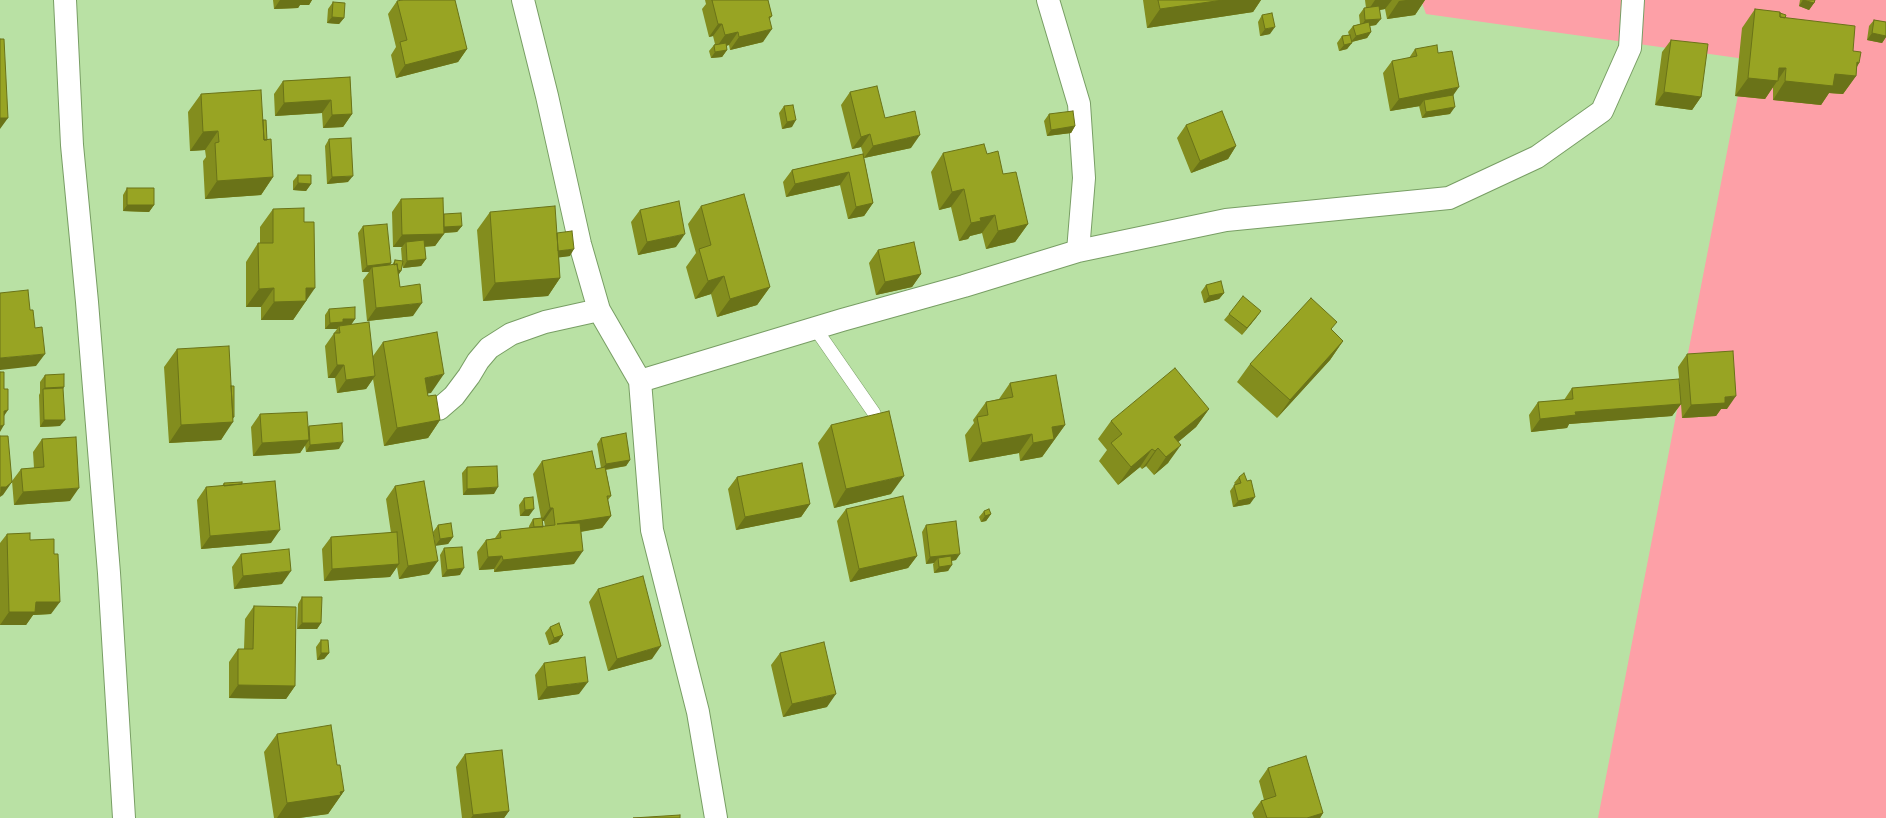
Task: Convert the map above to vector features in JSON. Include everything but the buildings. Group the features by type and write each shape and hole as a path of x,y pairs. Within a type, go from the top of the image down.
{"street":[{"path":"65,0 72,145 88,310 108,557 124,818"},
{"path":"523,0 547,96 580,244 599,310 640,381 652,530 698,712 716,818"},
{"path":"1048,0 1078,104 1084,178 1078,251"},
{"path":"640,381 1078,251 1226,220 1449,198 1537,157 1602,111 1630,48 1633,0"},
{"path":"439,409 454,396 478,361 489,348 511,334 545,322 599,310"}],"lane":[{"path":"815,328 874,413"}],"shaded area":[{"path":"1421,0 1886,0 1886,818 1598,818 1745,59 1426,14"}]}
